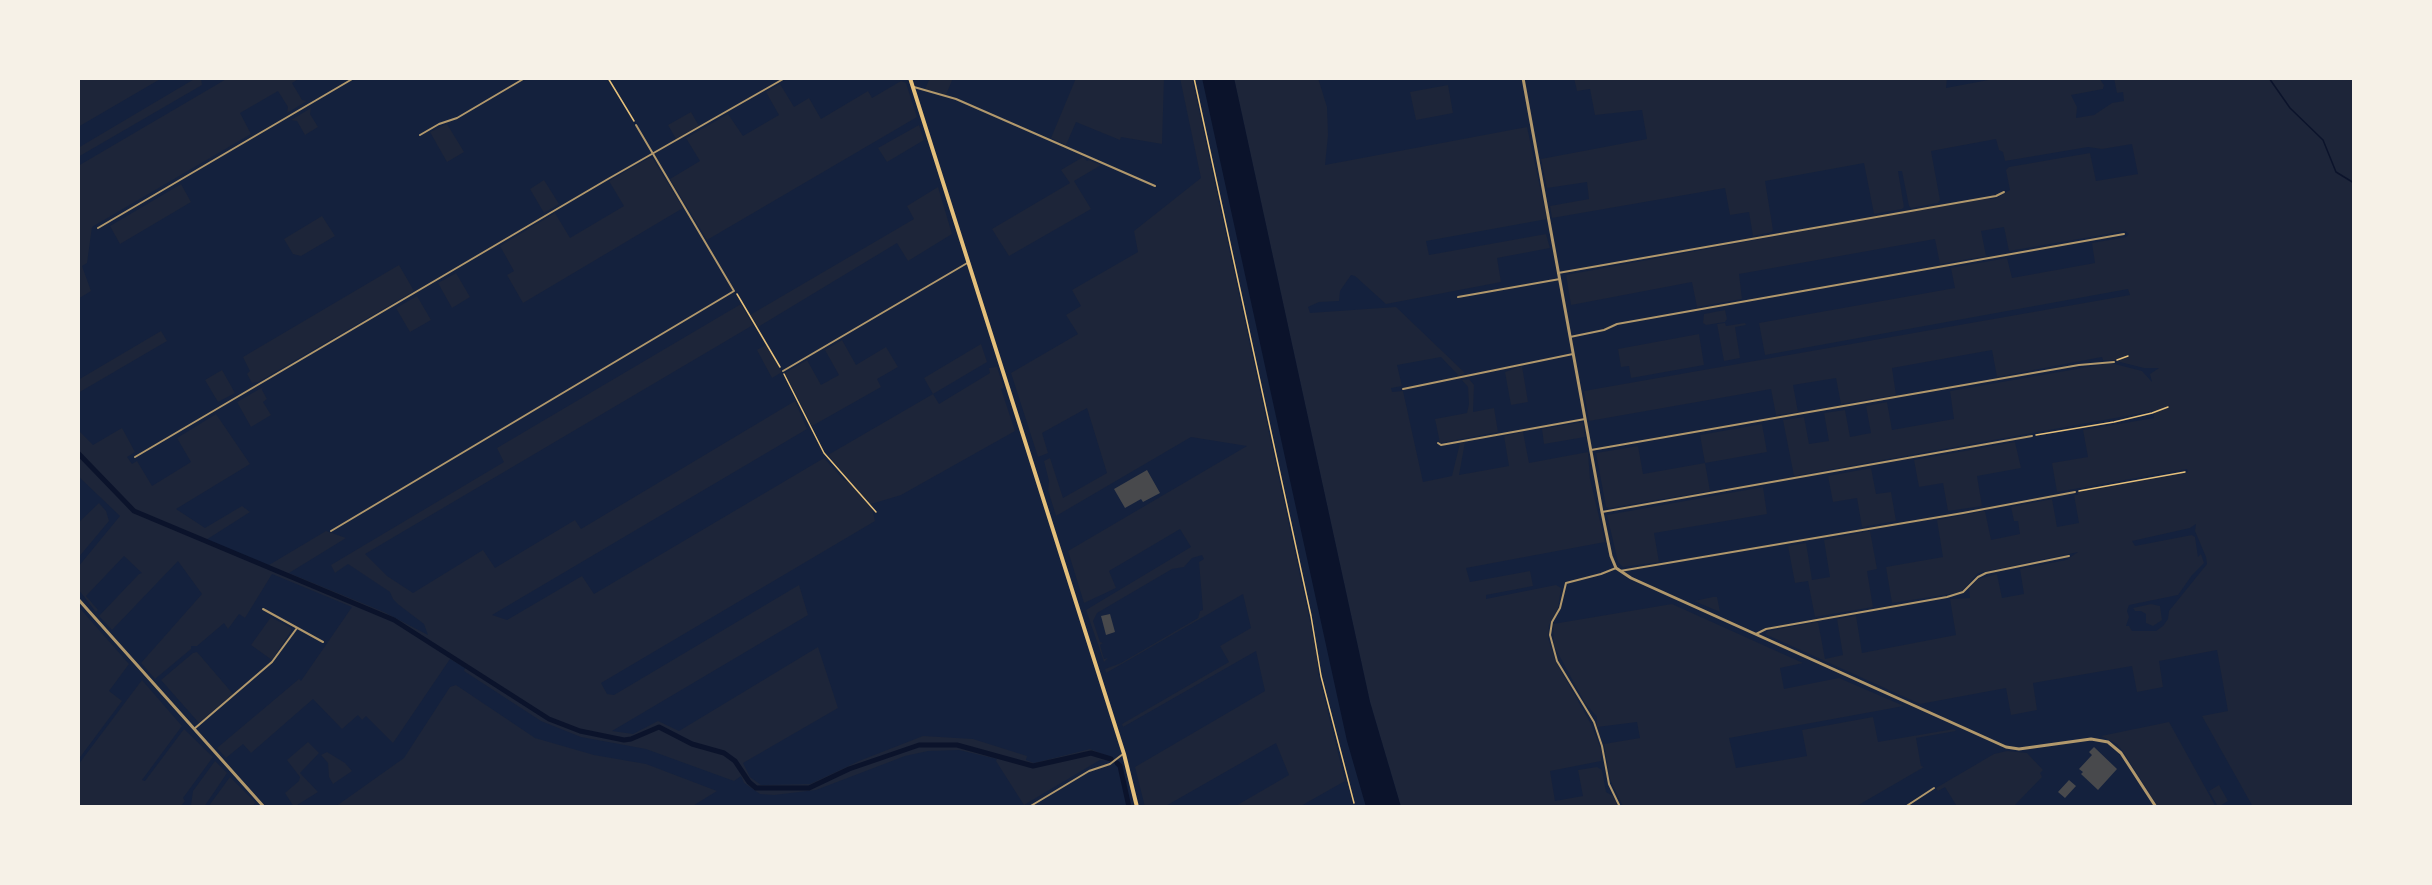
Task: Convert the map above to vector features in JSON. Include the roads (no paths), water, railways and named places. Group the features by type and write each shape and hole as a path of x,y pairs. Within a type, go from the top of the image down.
{"main road":[{"path":"910,78 1124,754 1137,807"}],"street":[{"path":"98,228 354,78"},
{"path":"420,135 439,124 458,118 525,78"},
{"path":"135,457 785,78"},
{"path":"1523,78 1602,512 1611,556 1616,568 1756,634 2011,748 2091,739 2108,742 2121,753 2156,807"},
{"path":"912,86 956,99 1155,186"},
{"path":"331,531 734,291 636,125"},
{"path":"1558,273 2004,192"},
{"path":"1570,337 1605,330 1617,324 2124,234"},
{"path":"783,371 969,262"},
{"path":"1458,297 1560,279"},
{"path":"1403,388 1573,354"},
{"path":"1591,450 2079,365 2114,362"},
{"path":"1438,443 1441,445 1585,419"},
{"path":"1602,512 2032,436"},
{"path":"1620,571 2075,492"},
{"path":"1756,634 1766,629 1947,597 1963,592 1978,577 1986,573 2069,556"},
{"path":"1616,568 1566,583 1560,608 1552,622 1550,635 1557,662 1594,722 1602,746 1609,784 1620,807"},
{"path":"78,599 264,807"},
{"path":"263,609 323,642"},
{"path":"195,729 272,662 297,628"},
{"path":"1029,807 1089,771 1110,764 1124,754"},
{"path":"1905,807 1934,788"}],"waterway":[{"path":"2269,78 2290,108 2323,140 2336,172 2354,183"},
{"path":"78,453 134,511 394,620 549,719 580,731 624,740 659,727 692,744 724,753 735,761 749,782 756,788 809,788 849,769 919,745 957,745 1033,766 1091,753 1111,759"},
{"path":"1117,763 1120,766 1129,807"}]}
